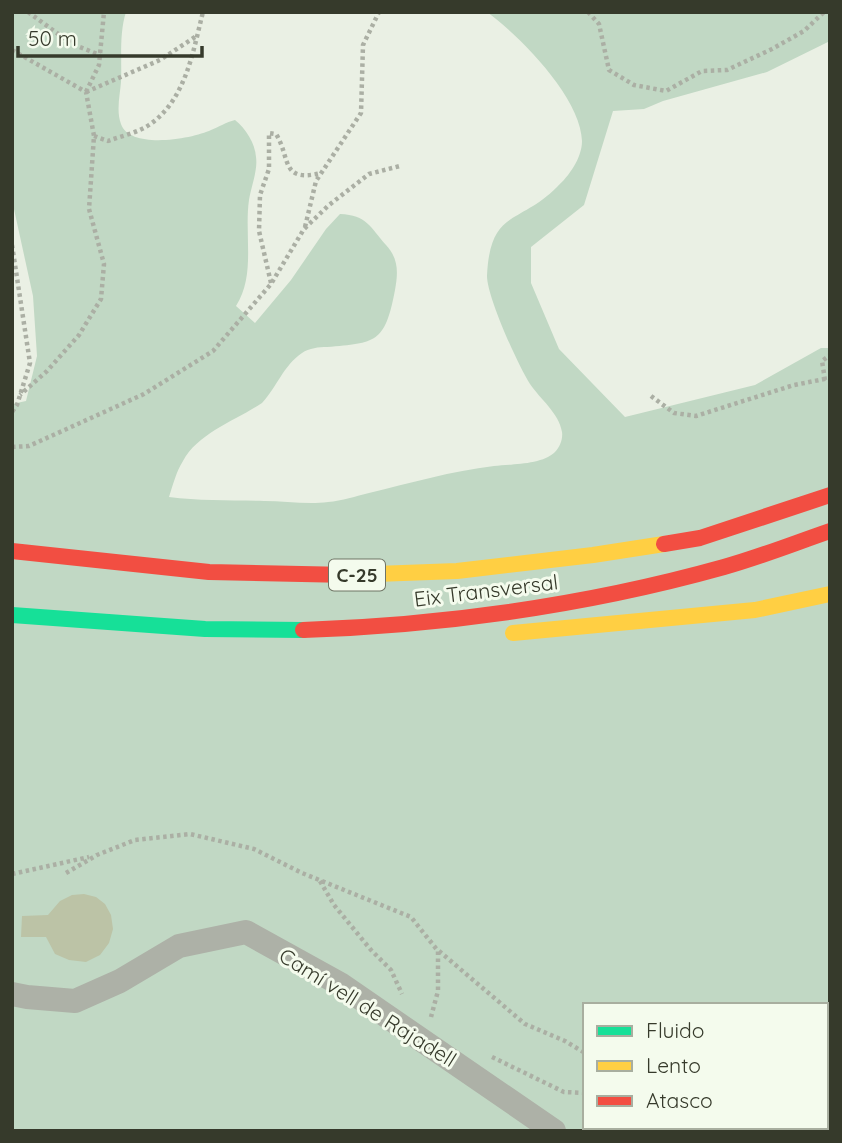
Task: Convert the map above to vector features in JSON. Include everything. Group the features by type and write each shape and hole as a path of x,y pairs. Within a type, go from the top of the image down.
{"highway":[{"path":"700,538 830,484"},
{"name":"Eix Transversal","path":"12,551 209,572 328,576 457,571 593,555 700,538 830,495"},
{"name":"Eix Transversal","path":"12,615 204,629 320,629 466,616 600,596 724,567 830,531"},
{"path":"501,634 755,610 830,594"},
{"path":"320,629 421,639"}],"street":[{"name":"Camí vell de Rajadell","path":"12,994 75,1001 120,981 179,946 246,932 433,1033 554,1131"}],"path":[{"path":"28,12 72,44 100,55"},
{"path":"20,395 79,335 101,299 104,264 89,209 94,136 86,92 99,65 104,12"},
{"path":"94,136 108,141 144,128 159,117 177,93 186,75 203,12"},
{"path":"304,229 316,181 361,113 363,45 379,12"},
{"path":"588,12 599,24 609,70 634,85 666,91 702,71 727,69 772,49 804,32 824,12"},
{"path":"86,92 160,60 196,36"},
{"path":"12,50 86,92"},
{"path":"271,284 259,231 260,195 268,169 269,133 276,134 281,142 284,158 293,172 304,177 322,173"},
{"path":"12,447 29,446 132,400 213,351 271,284 304,229 329,205 369,174 400,166"},
{"path":"12,245 30,363 12,412"},
{"path":"651,396 674,413 696,416 794,385 827,379 822,361 830,355"},
{"path":"66,873 97,855 135,840 190,834 254,849 319,880 411,917 438,951 525,1024 583,1052"},
{"path":"12,874 97,855"},
{"path":"319,880 334,905 391,970 399,992 410,1000"},
{"path":"433,1033 431,1017 438,992 438,951"},
{"path":"420,1009 431,1017 433,1033"},
{"path":"484,1052 564,1092 583,1094"}],"green space":[{"path":"12,12 126,12 122,38 119,114 121,124 127,132 148,140 177,139 190,137 235,120 254,147 256,162 248,213 248,268 242,294 236,306 255,323 340,214 356,217 372,228 390,250 396,266 397,278 391,308 387,321 376,337 357,344 314,348 295,358 262,403 208,435 190,451 178,470 169,497 313,503 344,500 463,471 534,462 557,450 562,432 549,406 530,384 497,314 488,286 489,254 500,228 562,183 577,160 582,141 579,124 560,88 516,36 487,12 830,12 830,41 767,72 663,101 644,109 613,111 584,205 531,247 531,283 559,349 625,417 755,385 821,348 830,348 830,1036 828,1038 828,1003 583,1003 583,1129 724,1129 721,1131 12,1131 12,404 26,401 37,356 33,296 12,200"}],"building":[{"path":"72,895 96,897 105,904 111,915 113,929 109,943 100,955 86,962 69,960 55,954 46,937 21,937 22,916 48,915 60,901"}],"traffic: fast":[{"path":"12,615 205,629 303,630"}],"traffic: slow":[{"path":"349,575 457,571 664,544"},
{"path":"513,633 755,610 830,594"}],"traffic: jam":[{"path":"664,544 700,538 830,495"},
{"path":"303,630 463,618 568,602 724,567 830,531"},
{"path":"12,551 209,572 349,575"}]}
